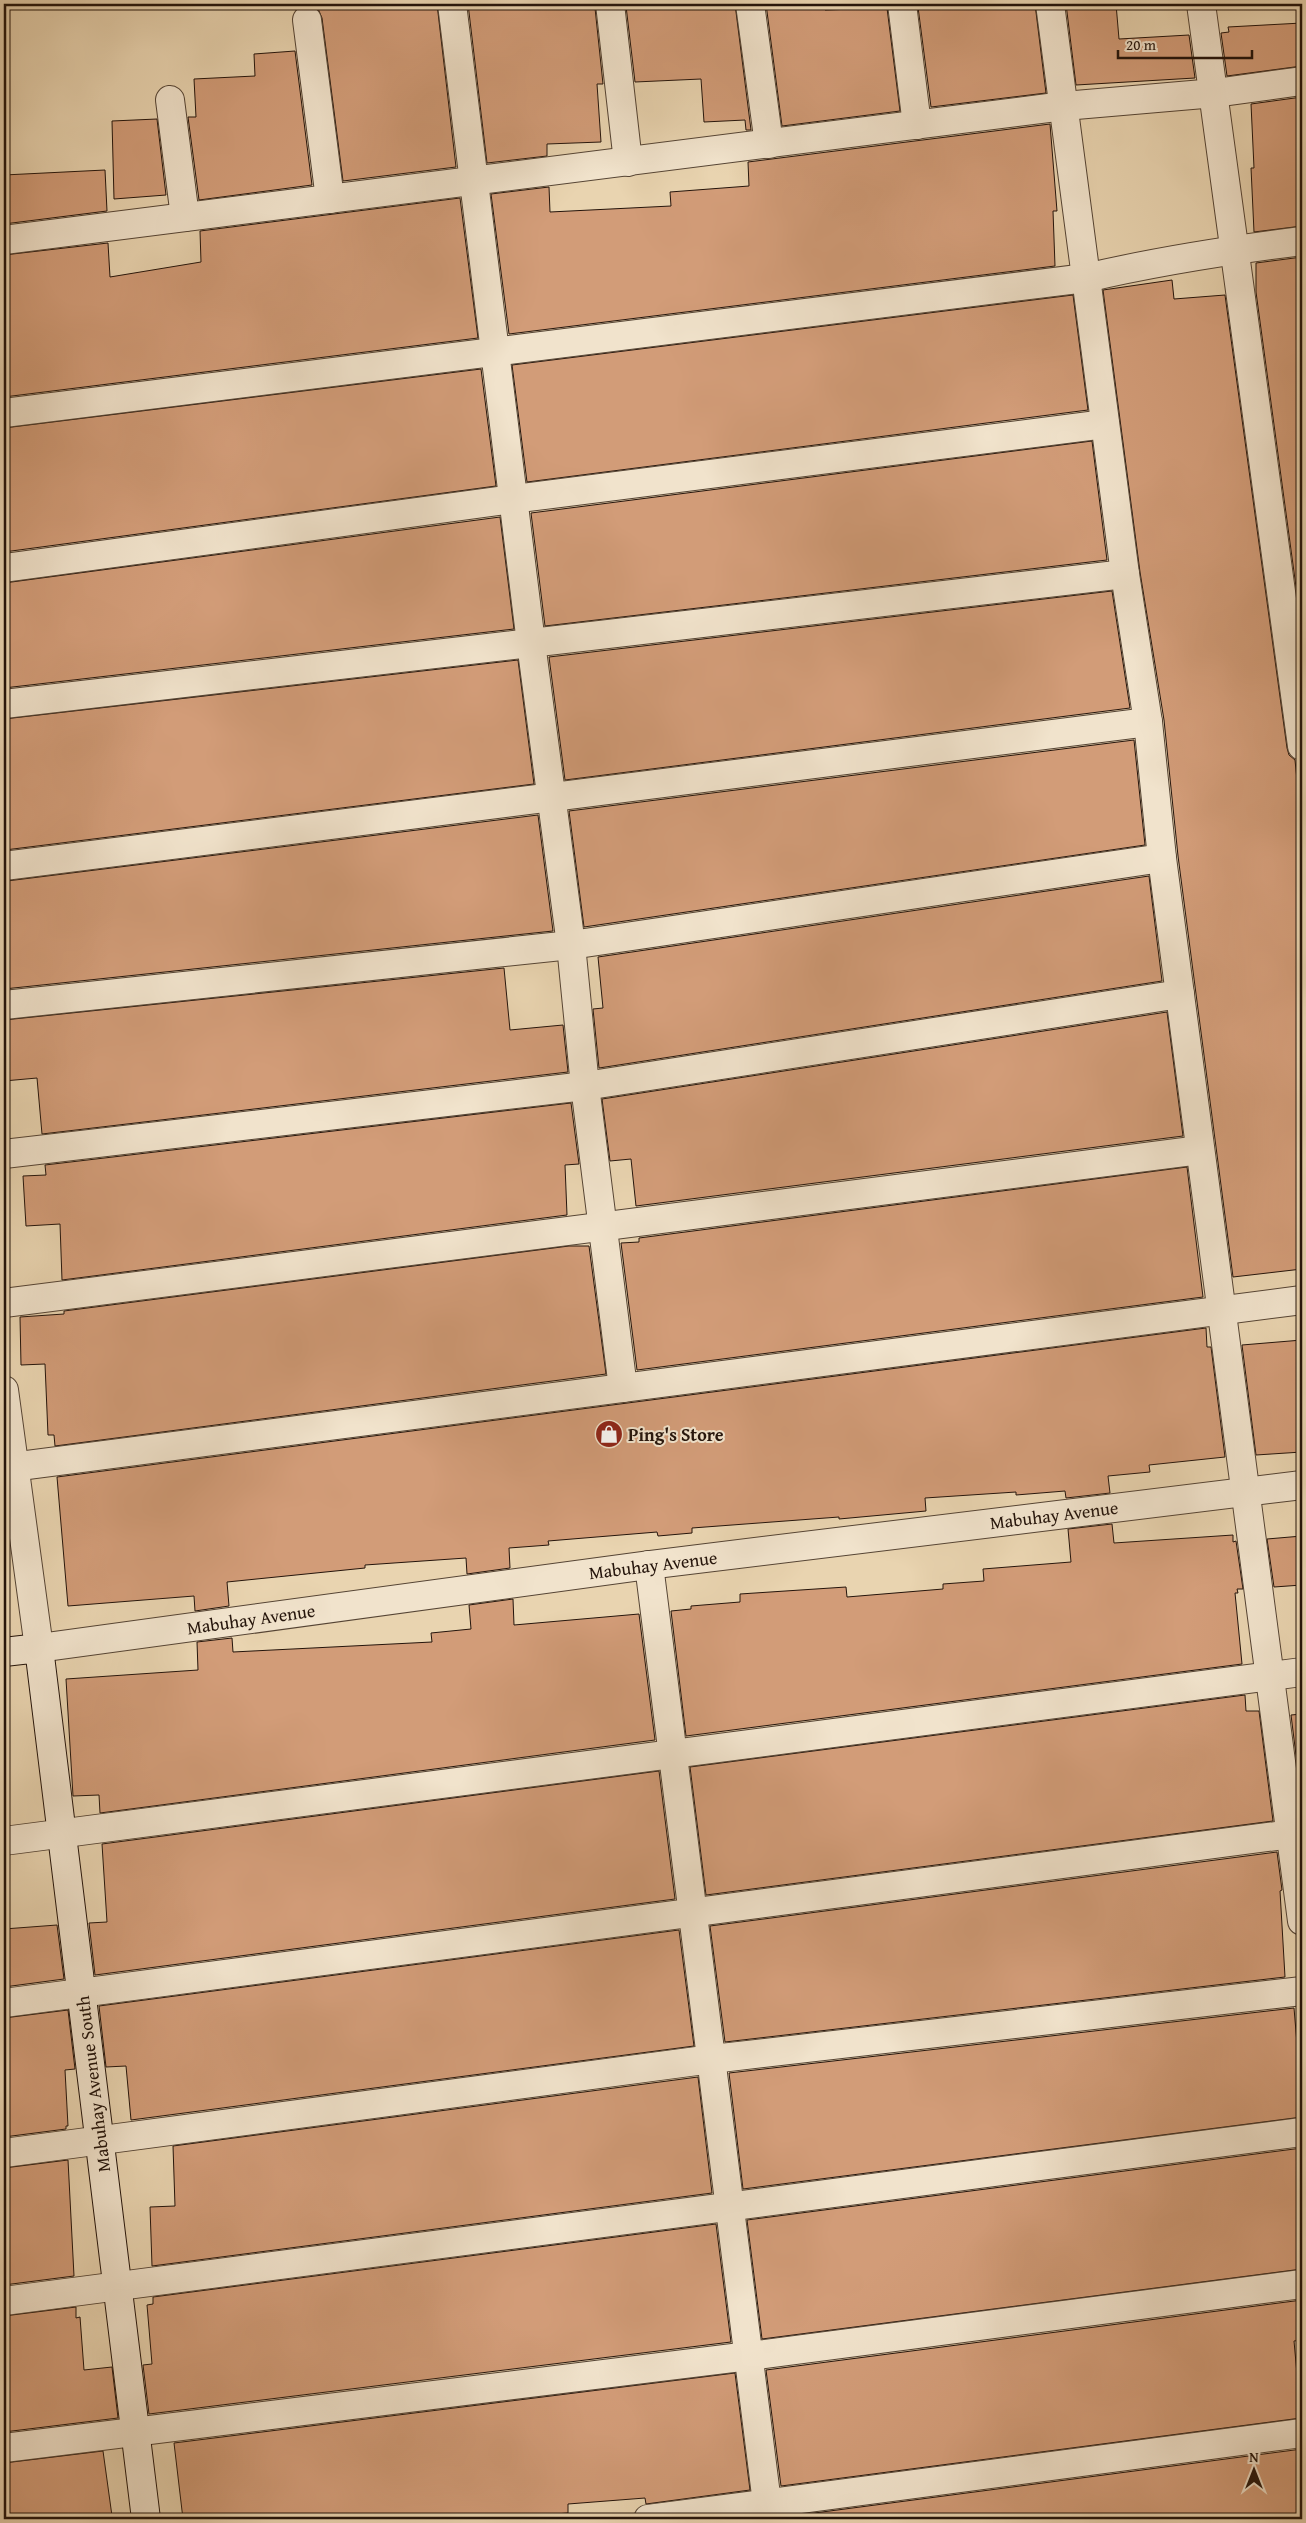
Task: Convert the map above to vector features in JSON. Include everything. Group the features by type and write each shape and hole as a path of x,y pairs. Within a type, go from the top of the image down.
{"street":[{"path":"452,4 531,643 571,945 586,1086 623,1388"},
{"path":"610,4 628,162"},
{"path":"750,4 769,144"},
{"path":"902,4 917,124"},
{"path":"1050,4 1125,574 1148,722 1162,858 1302,1921"},
{"path":"1201,4 1215,93 1302,746"},
{"path":"307,20 330,199"},
{"path":"4,240 917,124 1064,106 1215,93 1302,81"},
{"path":"170,100 186,217"},
{"path":"4,412 1086,278 1139,266 1302,241"},
{"path":"4,568 513,499 1105,424"},
{"path":"4,704 1125,574"},
{"path":"4,866 1148,722"},
{"path":"4,1005 571,945 1162,858"},
{"path":"4,1154 586,1086 1180,994"},
{"path":"4,1303 1200,1150"},
{"path":"9,1468 1302,1300"},
{"name":"Mabuhay Avenue South","path":"4,1390 9,1468 39,1648 146,2519"},
{"name":"Mabuhay Avenue","path":"4,1652 649,1565 1302,1485"},
{"path":"649,1565 768,2512"},
{"path":"4,1841 1302,1672"},
{"path":"4,2003 1291,1834"},
{"path":"4,2153 712,2059 1302,1991"},
{"path":"4,2301 1302,2132"},
{"path":"4,2448 749,2356 1302,2284"},
{"path":"648,2519 768,2512 1302,2433"}],"building":[{"path":"316,4 437,4 456,167 343,181 322,18"},
{"path":"468,4 530,4 531,6 583,4 583,8 595,8 603,84 597,84 601,142 547,144 547,156 487,163"},
{"path":"735,4 751,130 746,130 745,120 704,122 701,79 635,82 626,6"},
{"path":"766,4 824,4 825,10 887,8 900,111 782,126"},
{"path":"974,4 1035,4 1046,93 931,107 918,7"},
{"path":"1066,4 1116,4 1119,39 1189,35 1195,78 1076,85"},
{"path":"1302,23 1302,66 1227,76 1221,33 1229,32 1228,27"},
{"path":"295,51 312,185 199,200 188,117 196,117 194,79 255,76 254,54"},
{"path":"1302,97 1302,226 1254,232 1251,104"},
{"path":"157,119 166,195 114,199 112,121"},
{"path":"1050,124 1057,211 1053,211 1055,266 509,334 491,194 549,187 550,212 671,206 670,192 749,186 748,162"},
{"path":"105,170 107,211 4,224 4,175"},
{"path":"460,198 478,338 4,397 4,255 108,243 110,277 201,262 200,231"},
{"path":"1302,257 1302,594 1297,594 1256,292 1256,263"},
{"path":"1172,280 1174,299 1225,295 1287,748 1289,755 1295,760 1302,830 1302,1269 1233,1277 1178,856 1164,720 1140,572 1103,290"},
{"path":"1073,295 1088,410 527,482 512,365"},
{"path":"481,369 496,486 4,552 4,428"},
{"path":"1092,441 1107,560 545,626 531,513"},
{"path":"500,517 514,629 4,688 4,583"},
{"path":"1112,591 1130,708 565,780 549,657"},
{"path":"518,660 534,784 5,850 4,719"},
{"path":"1134,740 1145,845 584,927 569,811"},
{"path":"538,815 553,931 4,989 4,886 8,886 7,881"},
{"path":"1149,876 1162,981 599,1068 593,1009 603,1008 598,957"},
{"path":"504,968 510,1030 563,1025 568,1072 42,1134 37,1078 4,1081 4,1020"},
{"path":"1167,1012 1183,1136 636,1206 631,1159 610,1161 602,1099"},
{"path":"571,1103 579,1164 565,1165 567,1215 62,1280 60,1224 26,1226 23,1176 46,1175 45,1165"},
{"path":"1187,1167 1203,1297 637,1370 621,1243 639,1242 639,1238"},
{"path":"569,1246 589,1246 606,1374 55,1446 54,1435 48,1435 45,1364 21,1365 20,1317 64,1314 64,1311"},
{"path":"1206,1328 1207,1347 1211,1347 1225,1457 1149,1465 1150,1472 1108,1476 1110,1493 1066,1498 1065,1491 1016,1495 1016,1492 925,1498 926,1511 839,1519 839,1517 692,1528 692,1533 658,1536 657,1532 548,1541 549,1545 509,1548 510,1568 467,1574 466,1558 365,1565 365,1568 227,1582 229,1606 195,1611 194,1596 68,1606 57,1477"},
{"path":"1302,1340 1302,1452 1256,1455 1242,1345"},
{"path":"1112,1524 1114,1543 1233,1535 1233,1542 1236,1541 1243,1589 1237,1589 1238,1593 1235,1593 1242,1664 686,1736 671,1611 691,1609 691,1606 740,1602 740,1594 846,1587 847,1597 943,1589 943,1584 984,1581 983,1569 1071,1562 1068,1529"},
{"path":"1302,1536 1302,1585 1274,1587 1267,1539"},
{"path":"513,1599 514,1625 639,1614 655,1740 100,1813 99,1795 73,1796 66,1679 198,1670 197,1642 232,1638 233,1652 432,1642 431,1633 471,1629 469,1605"},
{"path":"1245,1695 1246,1711 1259,1711 1273,1821 706,1895 690,1767"},
{"path":"1302,1714 1302,1803 1291,1715"},
{"path":"659,1771 675,1899 95,1975 89,1923 107,1922 102,1844"},
{"path":"1277,1852 1282,1890 1280,1891 1285,1977 725,2042 710,1926"},
{"path":"57,1925 64,1979 4,1987 4,1929"},
{"path":"679,1930 694,2046 131,2120 126,2066 106,2067 99,2006"},
{"path":"1294,2008 1300,2079 1302,2079 1302,2117 743,2189 729,2073"},
{"path":"68,2010 75,2069 65,2070 68,2126 66,2126 66,2129 4,2137 4,2018"},
{"path":"698,2077 712,2193 152,2266 150,2207 175,2206 173,2146"},
{"path":"1302,2148 1302,2269 762,2339 747,2220"},
{"path":"68,2160 74,2276 4,2285 4,2168"},
{"path":"716,2224 731,2342 149,2414 143,2365 152,2364 147,2305 153,2304 153,2297"},
{"path":"1302,2300 1302,2340 1294,2341 1301,2418 781,2486 766,2370"},
{"path":"76,2307 76,2318 80,2317 84,2370 112,2367 118,2418 4,2432 4,2316"},
{"path":"735,2373 750,2490 646,2504 645,2498 568,2504 568,2513 491,2519 183,2519 174,2443"},
{"path":"1302,2449 1302,2519 784,2519 784,2517"},
{"path":"103,2451 112,2516 4,2519 4,2463"}],"place":[{"name":"Ping's Store","path":"609,1434"}]}
